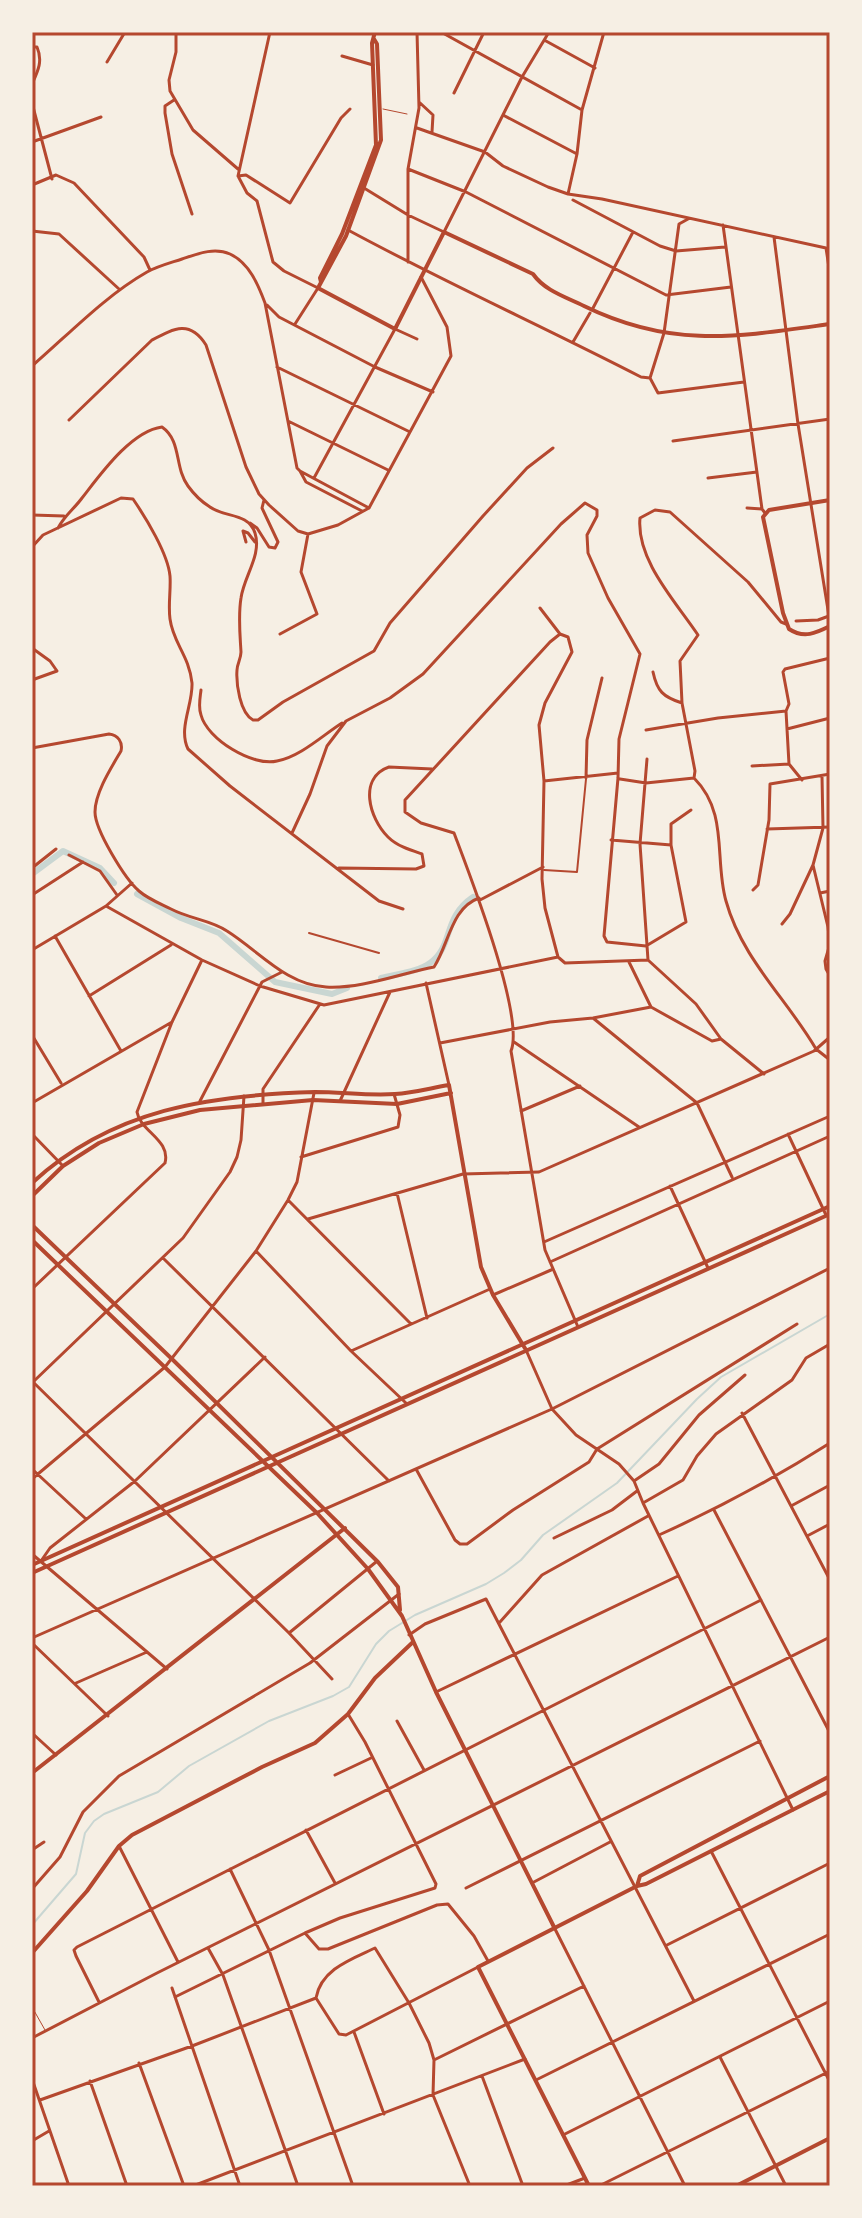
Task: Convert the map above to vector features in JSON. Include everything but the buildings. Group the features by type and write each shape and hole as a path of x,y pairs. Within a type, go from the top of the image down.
{"street":[{"path":"107,62 125,32"},
{"path":"176,32 176,52 169,80 174,100 193,130 238,169"},
{"path":"270,32 238,176 247,193 257,201 273,262 284,271 417,339"},
{"path":"321,282 320,278 342,234 376,145 372,43 375,32"},
{"path":"408,262 408,169 419,102 417,32"},
{"path":"441,32 582,110"},
{"path":"454,93 484,32"},
{"path":"314,478 395,329 522,77 549,32"},
{"path":"568,194 582,110 604,32"},
{"path":"295,324 348,230 381,140 374,39"},
{"path":"545,40 595,68"},
{"path":"32,47 37,47 40,56 39,69 32,84"},
{"path":"342,56 373,65"},
{"path":"174,100 165,106 165,113 172,154 192,214"},
{"path":"419,102 433,115 432,133"},
{"path":"32,103 52,179"},
{"path":"238,176 246,175 290,203 341,118 350,109"},
{"path":"503,115 577,154"},
{"path":"32,142 101,117"},
{"path":"417,128 485,152 524,177 568,194 828,248 830,274"},
{"path":"408,169 466,192 666,295 731,287"},
{"path":"32,185 56,175 74,183 144,257 150,270"},
{"path":"364,188 408,215 533,274 540,284 591,312 641,329 738,336 830,324"},
{"path":"573,200 676,251 725,247"},
{"path":"688,219 679,224 664,333 650,378 658,393 744,382"},
{"path":"723,225 763,517 786,624 789,629 802,634 814,634 830,626"},
{"path":"348,230 641,377 650,378"},
{"path":"32,231 59,234 120,290"},
{"path":"573,342 633,232"},
{"path":"774,237 798,424 829,616 796,621"},
{"path":"32,366 120,290 150,270 201,252 221,251 233,255 246,266 265,303 300,471 306,482 363,512"},
{"path":"69,420 152,340 167,332 190,329 198,332 206,345 246,467 264,500 298,531 308,534 338,525 369,508 449,364 451,342 443,316 421,277"},
{"path":"265,303 275,313 375,367 433,392"},
{"path":"277,367 410,432"},
{"path":"673,441 830,419"},
{"path":"288,421 388,470"},
{"path":"58,528 64,516 79,502 104,468 144,433 162,427 173,436 177,462 189,488 212,509 247,521 257,528 269,547 275,548 277,538 262,508 264,500"},
{"path":"247,521 254,531 257,545 241,595 241,658 237,668 242,704 247,717 253,720 374,651 390,623 483,516 527,468 553,448"},
{"path":"300,471 369,508"},
{"path":"708,478 757,472"},
{"path":"32,547 43,535 124,497 135,502 168,562 170,619 187,658 191,679 191,703 184,730 188,749 230,786 379,901 403,909"},
{"path":"747,508 763,511 830,500"},
{"path":"201,690 201,716 214,736 242,755 261,762 290,756 390,698 423,674 561,524 585,503 597,510 586,544 593,567 640,654 621,729 604,936 607,942 646,946 686,922 671,845 671,824 691,810"},
{"path":"694,778 682,703 680,661 698,635 651,564 639,533 640,518 655,510 670,512 730,564 786,624"},
{"path":"32,515 64,516"},
{"path":"246,542 243,531 252,536 257,545"},
{"path":"280,634 317,614 301,572 308,534"},
{"path":"540,608 560,634 568,637 572,652 541,715 539,736 544,781 542,879 545,908 558,957 565,963 648,960"},
{"path":"560,634 405,800 405,812 421,823 454,833 479,899 514,1029 511,1051 544,1242 577,1324"},
{"path":"32,648 57,671 32,680"},
{"path":"802,781 789,764 786,711 789,704 783,672 830,658"},
{"path":"653,672 655,686 667,698 682,703"},
{"path":"32,748 109,734 119,739 121,751 97,801 95,815 105,841 141,893 194,920 216,924 254,948 282,972 301,982 325,987 348,986 434,967 461,908 544,868 577,872 587,740 602,678"},
{"path":"646,730 786,711"},
{"path":"787,729 830,718"},
{"path":"292,833 327,746 346,721"},
{"path":"647,759 640,844 648,960 696,1004 721,1039 764,1074"},
{"path":"752,766 789,764"},
{"path":"337,868 416,869 424,866 422,854 399,846 387,836 371,808 368,795 371,782 383,769 432,769"},
{"path":"753,890 758,885 767,829 770,784 830,774"},
{"path":"544,781 618,776 646,783 694,778"},
{"path":"782,924 790,914 813,865 823,828 822,776"},
{"path":"694,778 701,785 718,820 726,901 736,928 753,961 816,1049 830,1060"},
{"path":"767,829 830,827"},
{"path":"611,840 671,845"},
{"path":"32,868 56,849"},
{"path":"69,855 100,871 118,896"},
{"path":"32,895 83,862"},
{"path":"813,865 828,927 830,944 825,961 830,976"},
{"path":"32,950 106,906 132,883"},
{"path":"820,893 830,891"},
{"path":"106,906 202,960 260,986 320,1004 558,957"},
{"path":"309,933 379,953"},
{"path":"55,936 121,1051"},
{"path":"89,996 172,944"},
{"path":"32,1289 165,1163 165,1149 138,1118 137,1112 172,1022 202,960"},
{"path":"629,962 651,1007 712,1041 721,1039"},
{"path":"200,1110 199,1103 262,982 282,972"},
{"path":"426,983 451,1093 481,1267 491,1292 523,1344 552,1409 576,1435 624,1469 633,1479 793,1810"},
{"path":"340,1101 390,992"},
{"path":"263,1104 263,1089 320,1004"},
{"path":"440,1043 651,1007"},
{"path":"593,1018 697,1103 733,1178"},
{"path":"32,1103 172,1022"},
{"path":"32,1035 62,1084"},
{"path":"308,1219 463,1174 531,1173 764,1074 816,1049 830,1037"},
{"path":"514,1042 639,1127"},
{"path":"32,1183 57,1160 95,1136 138,1118 199,1103 244,1096 314,1092 394,1094 449,1085"},
{"path":"521,1111 580,1086"},
{"path":"32,1479 165,1367 256,1251 297,1182 314,1092"},
{"path":"32,1196 63,1166 99,1143 144,1124 200,1110 313,1100 397,1104 451,1093"},
{"path":"301,1157 394,1129 401,1119 394,1094"},
{"path":"244,1096 241,1140 230,1172 183,1238 33,1381 332,1679"},
{"path":"544,1242 830,1116"},
{"path":"32,1134 63,1166"},
{"path":"32,1565 523,1344 630,1303 828,1214 788,1134"},
{"path":"550,1262 830,1136"},
{"path":"670,1186 708,1268"},
{"path":"397,1193 427,1318"},
{"path":"288,1200 411,1324"},
{"path":"32,1573 457,1382 627,1297 830,1206"},
{"path":"32,1225 378,1562 398,1587 401,1614"},
{"path":"32,1240 317,1513 391,1599 685,2186"},
{"path":"256,1251 351,1351 407,1404"},
{"path":"164,1259 389,1481"},
{"path":"108,1716 32,1641 212,1557 552,1409 830,1268"},
{"path":"351,1351 411,1324 553,1269"},
{"path":"670,1277 673,1284"},
{"path":"627,1297 630,1303"},
{"path":"416,1469 455,1540 464,1545 471,1543 513,1510 589,1462 597,1449 797,1324"},
{"path":"643,1503 683,1480 697,1456 716,1434 792,1380 806,1358 830,1344"},
{"path":"41,1561 50,1548 135,1481 265,1356"},
{"path":"454,1375 457,1382"},
{"path":"633,1479 659,1464 699,1415 745,1375"},
{"path":"382,1408 385,1414"},
{"path":"742,1413 830,1580"},
{"path":"659,1535 776,1477 830,1443"},
{"path":"32,1469 86,1519"},
{"path":"791,1506 830,1485"},
{"path":"554,1538 612,1510 638,1491"},
{"path":"714,1510 830,1733"},
{"path":"500,1622 542,1575 649,1515"},
{"path":"807,1536 830,1524"},
{"path":"32,1773 345,1528"},
{"path":"32,1554 167,1669"},
{"path":"289,1633 378,1562"},
{"path":"436,1692 679,1575"},
{"path":"32,1889 60,1857 83,1812 119,1776 315,1659 399,1594"},
{"path":"408,1633 486,1599 694,2001"},
{"path":"99,2002 74,1950 761,1600"},
{"path":"33,2038 178,1962 830,1637"},
{"path":"32,1953 87,1891 119,1846 132,1835 315,1743 348,1714 375,1678 413,1642"},
{"path":"76,1683 147,1652"},
{"path":"175,1997 340,1918 435,1888 436,1884 348,1714"},
{"path":"397,1721 424,1770"},
{"path":"32,1733 57,1755"},
{"path":"466,1888 760,1741"},
{"path":"335,1775 372,1757"},
{"path":"637,1886 640,1876 830,1776"},
{"path":"470,2186 433,2095 434,2060 429,2043 409,2003 375,1948 338,1966 327,1975 317,1990 316,1998 339,2034 346,2035 354,2032 409,2003 478,1967 488,1961 554,1927 830,1791"},
{"path":"306,1830 336,1884"},
{"path":"32,1850 44,1842"},
{"path":"532,1883 612,1842"},
{"path":"119,1846 178,1962"},
{"path":"711,1851 828,2072 830,2082"},
{"path":"667,1945 830,1863"},
{"path":"230,1869 269,1950 353,2186"},
{"path":"305,1933 319,1949 328,1949 437,1905 451,1905 488,1961"},
{"path":"536,2080 830,1934"},
{"path":"208,1948 223,1975 298,2186"},
{"path":"478,1967 589,2186"},
{"path":"434,2060 584,1986"},
{"path":"172,1988 240,2186"},
{"path":"40,2100 316,1998"},
{"path":"563,2135 830,2001"},
{"path":"354,2032 384,2114"},
{"path":"720,2057 786,2186"},
{"path":"193,2186 525,2059"},
{"path":"139,2063 184,2186"},
{"path":"599,2186 828,2072"},
{"path":"482,2076 523,2186"},
{"path":"32,2079 69,2186"},
{"path":"90,2081 127,2186"},
{"path":"32,2141 51,2131"},
{"path":"736,2186 830,2138"},
{"path":"564,2186 585,2178"}],"lane":[{"path":"380,108 407,114"},
{"path":"32,2007 46,2032"}],"waterway":[{"path":"32,874 63,851 100,868 114,883"},
{"path":"137,894 181,918 219,933 275,982 332,994 347,988"},
{"path":"381,978 413,971 430,963 442,948 457,914 473,897"},
{"path":"32,1925 76,1874 85,1833 94,1821 158,1792 189,1766 269,1721 349,1687 376,1644 389,1631 415,1615 504,1573 521,1560 543,1535 617,1483 721,1377 830,1314"}]}
